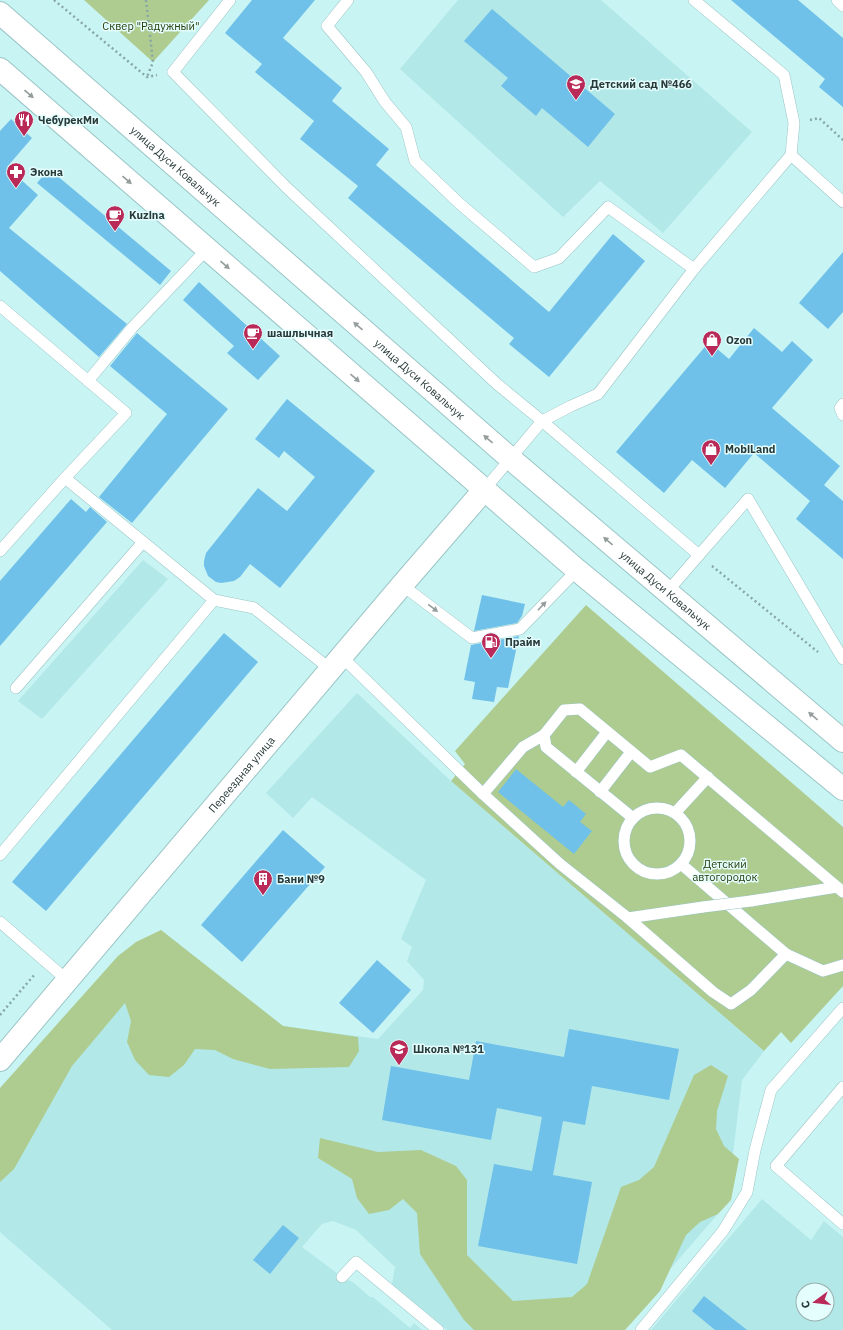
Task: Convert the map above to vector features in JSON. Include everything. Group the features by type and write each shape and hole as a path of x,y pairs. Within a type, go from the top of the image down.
{"main road":[{"name":"улица Дуси Ковальчук","path":"0,13 511,459 843,742"},
{"path":"0,69 576,570 843,789"},
{"name":"Переездная улица","path":"0,1060 484,490"}],"lane":[{"path":"230,0 173,72 286,186 491,379 699,555"},
{"path":"348,0 327,26 366,72 385,102 406,127 415,161 460,204 534,267 558,258 608,207 694,269"},
{"path":"484,490 542,421 598,394 694,269 791,155 794,123 784,76 694,0"},
{"path":"837,0 843,6"},
{"path":"791,155 843,202"},
{"path":"88,381 132,328 206,249"},
{"path":"0,306 126,413 65,478 0,551"},
{"path":"843,404 840,408 843,415"},
{"path":"65,478 214,600 254,608 336,663 560,864 628,918 713,992 731,1004 751,990 786,954"},
{"path":"667,592 748,498 843,659"},
{"path":"16,688 143,542"},
{"path":"402,585 472,638 520,629 576,570"},
{"path":"0,855 214,600"},
{"path":"483,794 523,747 544,735 564,710 580,709 650,767 681,755 840,890"},
{"path":"576,772 607,732"},
{"path":"544,735 546,747 633,818"},
{"path":"600,792 631,752"},
{"path":"675,813 708,777"},
{"path":"653,808 664,809 675,813 684,821 688,831 690,843 687,854 681,864 672,870 661,874 650,873 639,868 631,861 626,850 624,839 626,828 633,818 642,811 653,808"},
{"path":"681,864 786,954 823,971 843,965"},
{"path":"628,918 840,890"},
{"path":"0,922 67,980"},
{"path":"641,1330 723,1231 747,1192 755,1150 771,1090 843,1008"},
{"path":"843,1087 776,1166 843,1224"},
{"path":"342,1277 356,1262 438,1330"}],"path":[{"path":"54,0 147,77"},
{"path":"146,0 153,62 147,77"},
{"path":"147,77 173,72"},
{"path":"794,123 819,118 843,140"},
{"path":"699,555 819,653"},
{"path":"0,1014 45,961"}],"shaded area":[{"name":"Детский сад №466","path":"458,0 601,0 752,132 663,233 600,181 563,217 400,69"},
{"path":"143,560 168,579 42,719 18,701"},
{"name":"Школа №131","path":"357,693 451,781 764,1051 742,1080 729,1187 718,1214 617,1330 447,1330 392,1284 395,1267 356,1230 333,1221 322,1224 302,1247 342,1277 354,1283 370,1297 373,1297 410,1328 414,1323 422,1330 112,1330 0,1232 0,1118 161,930 283,1026 378,1039 423,990 424,980 407,961 412,947 401,939 426,880 312,797 293,818 266,793"},
{"path":"762,1199 811,1240 824,1221 843,1237 843,1330 651,1330"}],"green space":[{"name":"Сквер \"Радужный\"","path":"84,0 209,0 153,62"},
{"name":"Детский автогородок","path":"586,605 843,827 843,986 791,1043 781,1032 764,1051 451,781 465,764 455,751"},
{"path":"161,930 283,1026 358,1037 359,1051 349,1067 270,1069 233,1059 215,1050 195,1049 184,1065 169,1077 149,1075 135,1060 127,1042 131,1021 125,1003 72,1066 14,1169 0,1182 0,1088 118,956 136,942"},
{"path":"711,1065 728,1076 717,1111 716,1129 724,1146 739,1159 731,1200 718,1214 700,1222 686,1235 660,1291 625,1330 474,1330 464,1320 420,1254 417,1213 403,1199 389,1210 369,1214 357,1198 352,1179 318,1158 320,1138 378,1152 421,1150 456,1166 467,1180 467,1255 513,1301 572,1297 587,1284 621,1187 639,1180 654,1167 694,1075"}],"building":[{"path":"252,0 315,0 283,38 342,88 332,101 389,149 376,165 549,312 613,234 645,261 549,377 509,344 514,338 348,198 358,186 300,139 314,121 255,72 262,64 225,33"},
{"path":"731,0 798,0 843,38 843,107 819,87 825,79"},
{"path":"492,9 615,114 588,147 542,108 536,116 501,86 508,78 464,41"},
{"path":"11,119 32,138 7,167 38,195 9,228 127,324 99,357 0,271 0,131"},
{"path":"49,169 171,271 160,285 37,183"},
{"path":"843,252 843,312 828,329 799,303"},
{"path":"199,282 280,356 258,380 227,353 234,346 183,300"},
{"path":"754,328 782,352 792,341 813,360 772,408 840,466 824,485 843,501 843,559 796,519 810,501 754,453 725,488 692,460 664,493 616,452 709,342 729,359"},
{"path":"137,333 228,409 132,523 99,497 167,414 110,366"},
{"path":"287,399 375,471 280,588 250,564 240,577 234,581 221,583 216,582 208,576 204,566 206,553 258,488 287,511 315,477 284,451 279,458 255,439"},
{"path":"71,499 86,512 90,507 107,522 0,646 0,581"},
{"path":"482,595 525,604 522,616 517,623 474,631"},
{"path":"224,633 258,662 46,911 12,882"},
{"path":"519,636 508,688 497,687 494,702 472,699 475,682 464,680 471,645"},
{"path":"516,769 563,807 569,800 586,814 580,822 592,831 574,854 498,792"},
{"name":"Бани №9","path":"283,830 325,867 242,962 201,925"},
{"path":"377,960 411,990 373,1033 339,1003"},
{"path":"569,1029 679,1049 669,1100 592,1086 585,1125 563,1121 553,1175 592,1182 577,1264 478,1246 494,1164 532,1171 542,1117 497,1108 491,1140 382,1120 391,1066 469,1080 476,1041 564,1057"},
{"path":"283,1225 299,1238 270,1274 253,1260"},
{"path":"704,1296 747,1330 715,1330 692,1311"}],"place":[{"name":"Детский сад №466","path":"576,101"},
{"name":"ЧебурекМи","path":"24,137"},
{"name":"Экона","path":"16,189"},
{"name":"Kuzina","path":"115,232"},
{"name":"шашлычная","path":"253,350"},
{"name":"Ozon","path":"712,357"},
{"name":"MobiLand","path":"711,466"},
{"name":"Прайм","path":"491,659"},
{"name":"Бани №9","path":"263,896"},
{"name":"Школа №131","path":"399,1066"}]}
